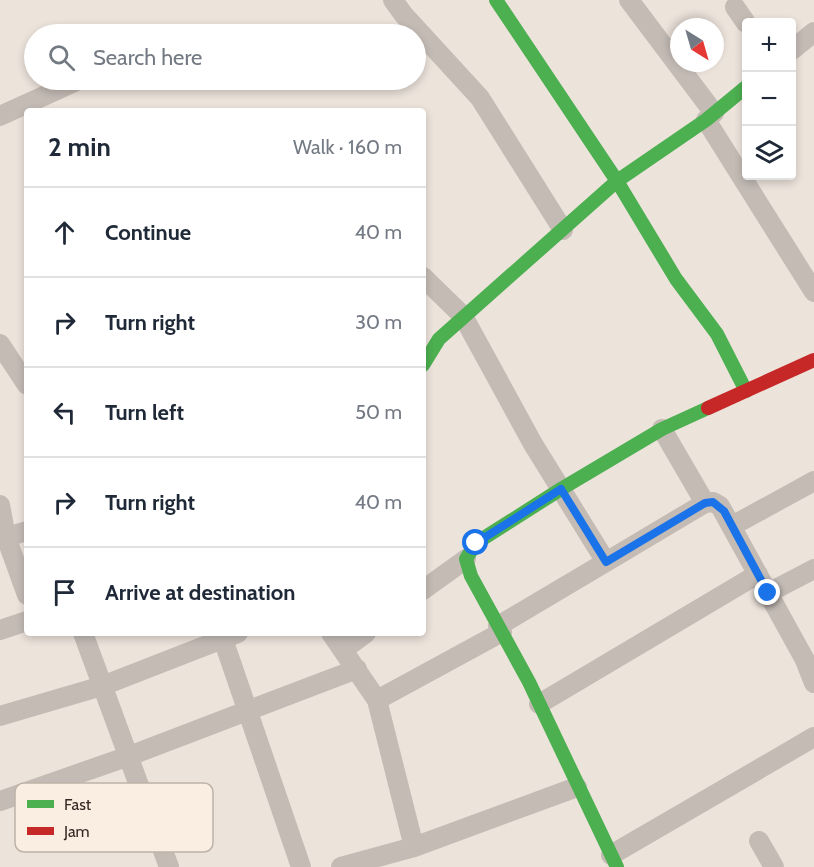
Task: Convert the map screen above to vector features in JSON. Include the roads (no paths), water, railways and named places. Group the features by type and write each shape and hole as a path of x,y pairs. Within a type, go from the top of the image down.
{"street":[{"path":"393,0 411,24"},
{"path":"496,0 617,181 676,279 717,334 746,391"},
{"path":"629,0 710,116 814,292"},
{"path":"796,47 814,32"},
{"path":"426,40 480,98 562,230"},
{"path":"0,116 57,90"},
{"path":"426,354 463,316 617,181 742,91"},
{"path":"426,280 463,316 533,444 606,562"},
{"path":"0,344 24,380"},
{"path":"426,588 466,559 476,543 662,429 814,360"},
{"path":"662,429 705,503"},
{"path":"732,526 814,481"},
{"path":"377,700 500,629 705,503 713,502 720,506 768,593 809,658 814,683"},
{"path":"0,506 3,538 24,588"},
{"path":"3,538 24,532"},
{"path":"466,559 471,576 539,704 614,861 814,737"},
{"path":"768,593 814,569"},
{"path":"539,704 759,574"},
{"path":"0,630 24,622"},
{"path":"84,636 139,783"},
{"path":"0,716 102,686 231,636 248,711 301,867"},
{"path":"333,636 377,700 414,847"},
{"path":"344,650 362,636"},
{"path":"52,783 357,669"},
{"path":"341,867 414,847 577,787"},
{"path":"0,801 15,796"},
{"path":"759,842 774,867"},
{"path":"164,852 169,867"}]}
